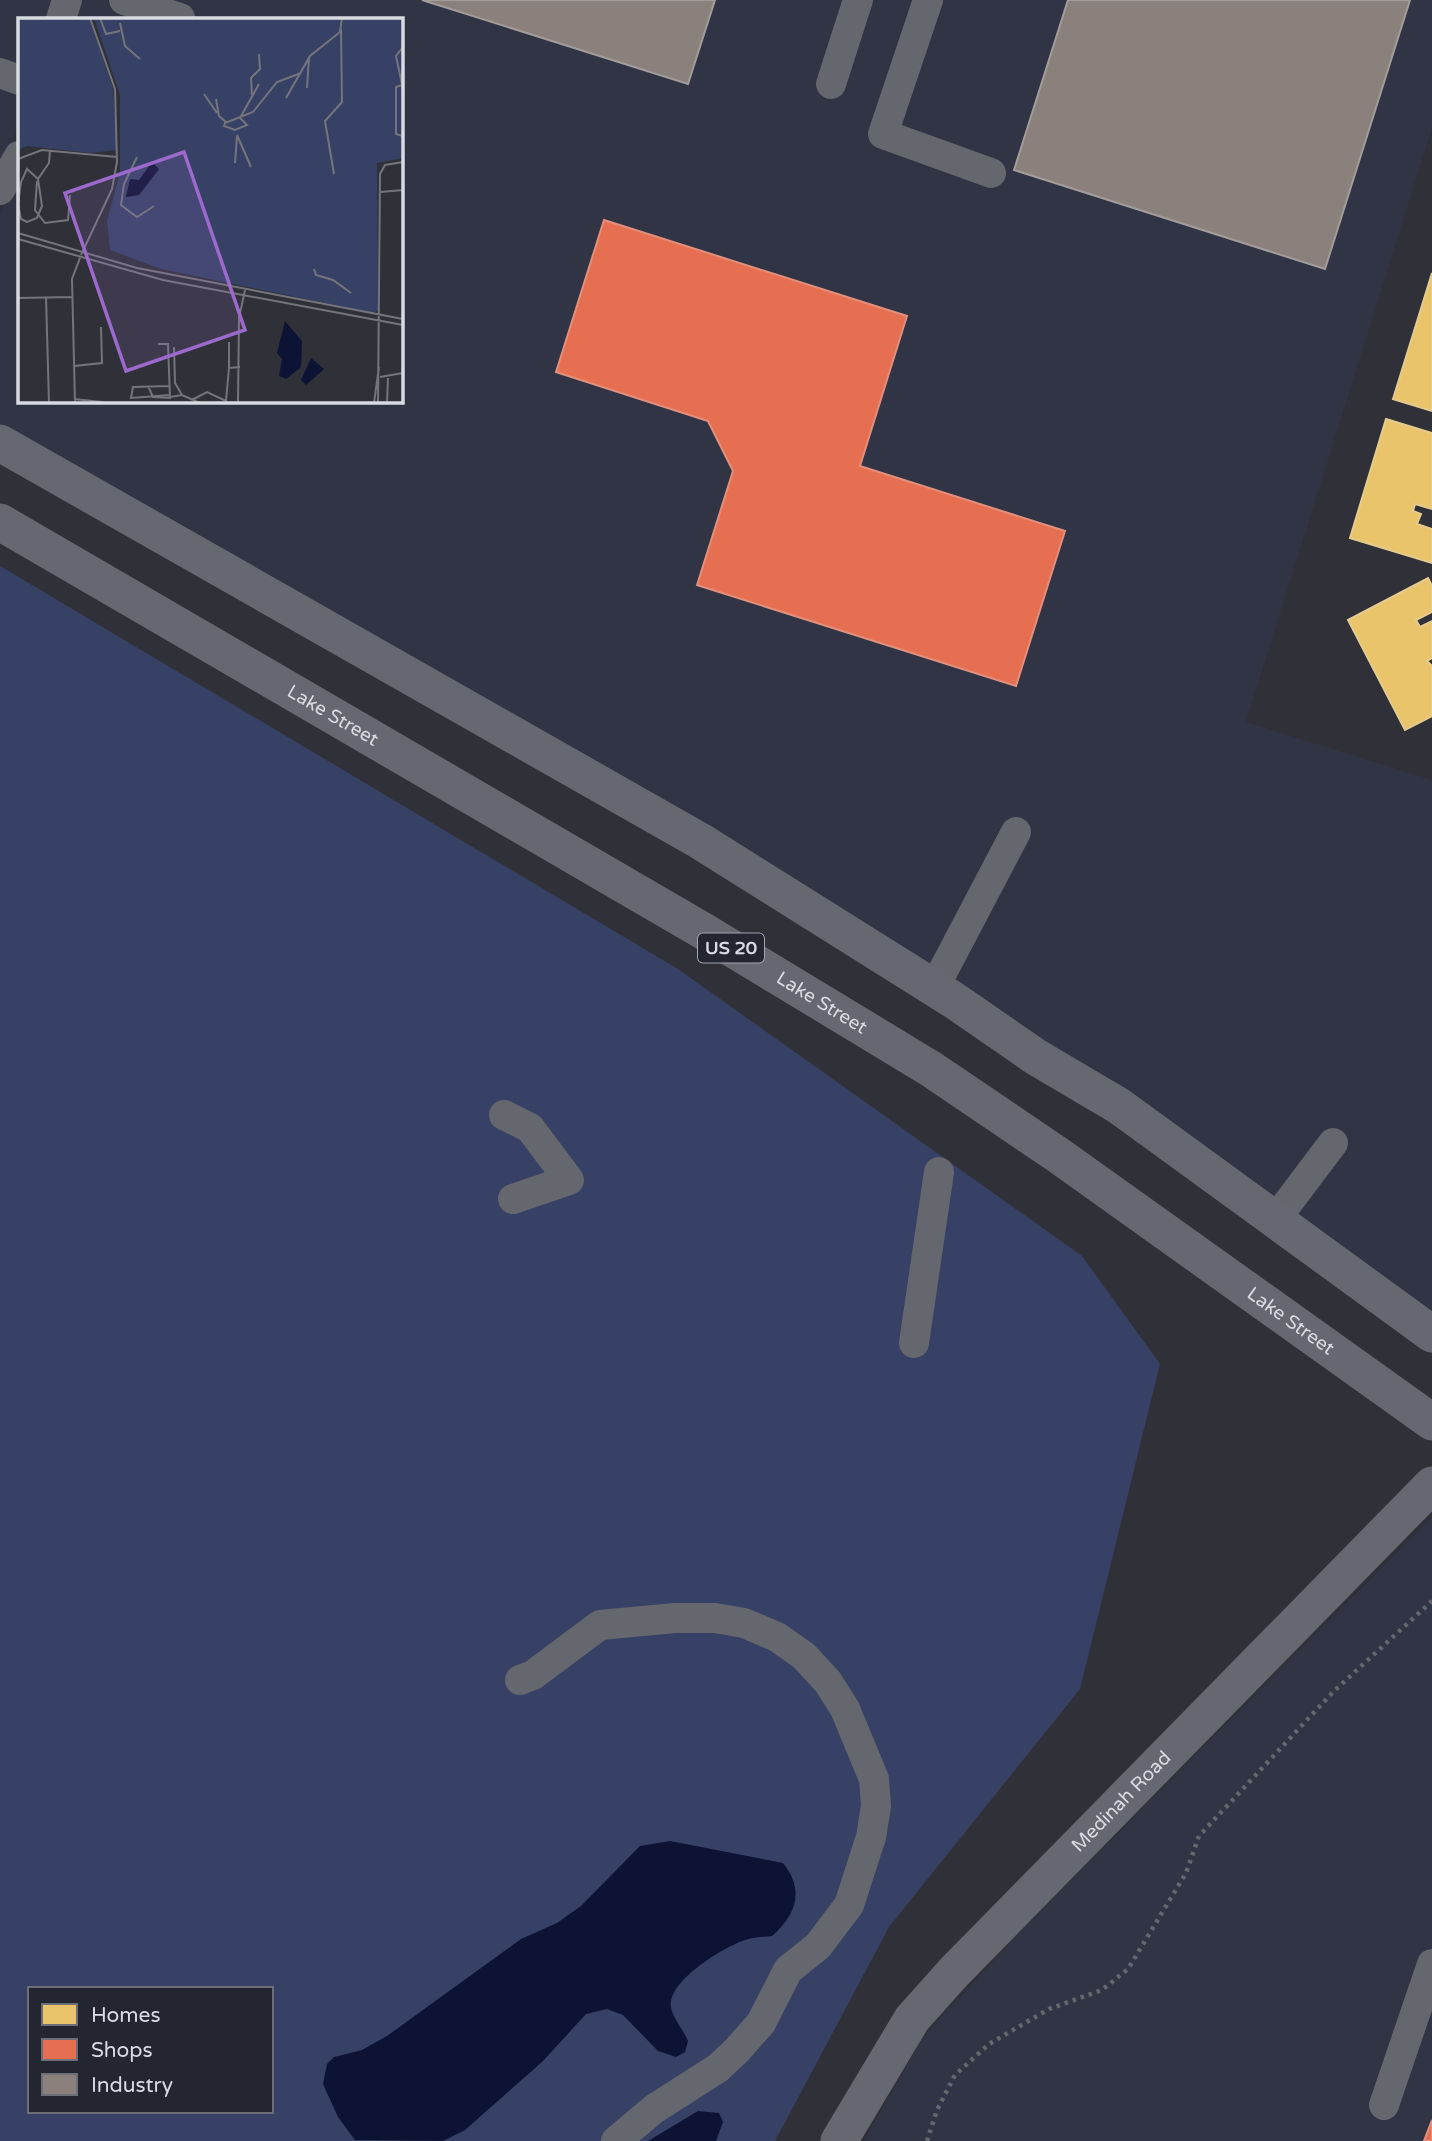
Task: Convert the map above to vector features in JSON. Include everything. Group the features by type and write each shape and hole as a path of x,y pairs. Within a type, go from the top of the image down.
{"main road":[{"path":"0,443 700,841 934,988 1036,1057 1119,1106 1432,1334"},
{"name":"Lake Street","path":"0,522 705,932 931,1069 1058,1155 1432,1422"},
{"name":"Medinah Road","path":"839,2141 912,2019 937,1991 1432,1485"}],"lane":[{"path":"61,18 67,0"},
{"path":"124,0 180,18"},
{"path":"831,84 858,0"},
{"path":"928,0 883,134 991,173"},
{"path":"0,73 18,80"},
{"path":"0,190 18,158"},
{"path":"934,988 1016,832"},
{"path":"504,1115 530,1128 569,1180 513,1199"},
{"path":"1276,1220 1334,1143"},
{"path":"914,1343 939,1172"},
{"path":"520,1679 533,1675 600,1625 675,1618 715,1618 744,1623 777,1637 804,1656 828,1682 845,1709 874,1779 876,1805 871,1837 849,1905 818,1946 788,1970 761,2023 738,2049 718,2068 654,2109 617,2141"},
{"path":"1384,2105 1432,1964"}],"path":[{"path":"927,2141 937,2110 955,2075 989,2044 1049,2009 1102,1990 1128,1969 1186,1873 1199,1836 1333,1692 1432,1601"}],"shaded area":[{"path":"0,0 58,0 52,18 18,18 18,124 11,148 0,166"},
{"path":"83,0 1432,0 1432,128 1246,722 1432,780 1432,1320 1089,1077 0,428 0,212 18,182 18,402 402,402 402,18 77,18"},
{"path":"0,566 678,969 1082,1256 1160,1364 1080,1689 889,1927 775,2141 0,2141"},
{"path":"1432,1517 1432,2141 864,2141 923,2037 1018,1934"},
{"path":"670,1841 783,1863 790,1873 796,1892 792,1911 772,1936 748,1939 711,1957 678,1987 672,1997 671,2007 688,2041 685,2052 676,2057 658,2051 623,2015 607,2009 586,2014 543,2061 465,2130 443,2141 355,2140 338,2117 323,2084 327,2064 334,2057 362,2050 387,2036 521,1939 557,1923 581,1906 640,1846"},
{"path":"698,2111 719,2113 723,2122 716,2141 648,2141"}],"building: Homes":[{"path":"1432,273 1432,411 1393,399"},
{"path":"1386,419 1432,433 1432,509 1415,504 1413,511 1421,514 1417,524 1432,529 1432,563 1350,538"},
{"path":"1428,578 1432,586 1432,612 1416,620 1420,627 1432,621 1432,658 1427,661 1432,666 1432,716 1405,730 1348,620"}],"building: Shops":[{"path":"604,220 907,316 860,466 1065,531 1016,686 697,585 733,471 708,421 556,372"},
{"path":"1432,2120 1432,2141 1424,2141"}],"building: Industry":[{"path":"422,0 715,0 688,84"},
{"path":"1068,0 1410,0 1325,269 1014,170"}]}
